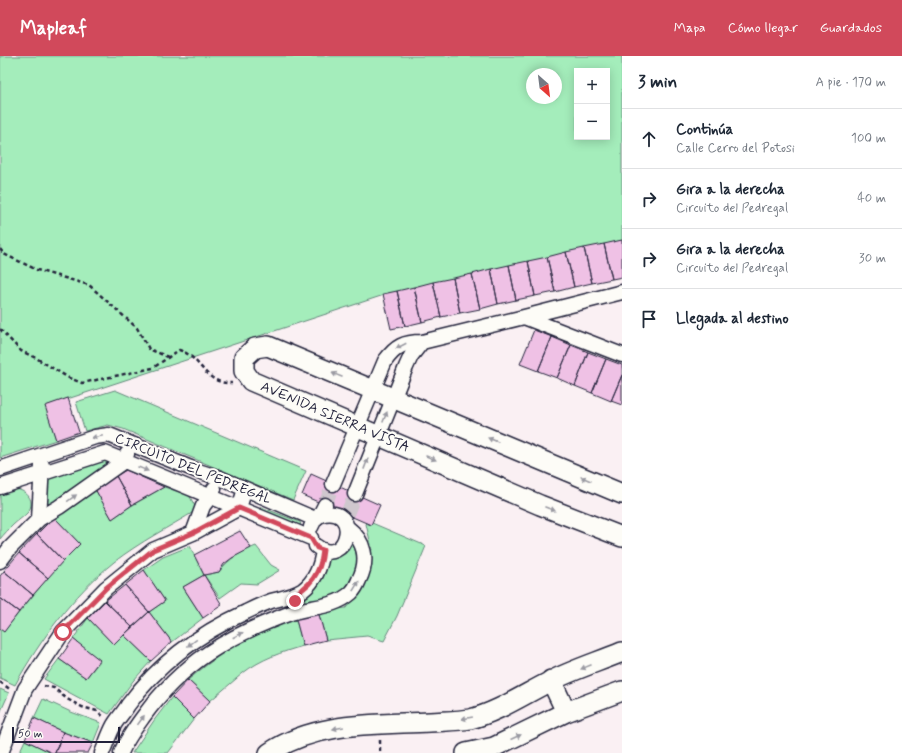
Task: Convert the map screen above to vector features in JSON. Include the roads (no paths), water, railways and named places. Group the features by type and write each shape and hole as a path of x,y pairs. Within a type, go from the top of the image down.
{"main road":[{"name":"AVENIDA SIERRA VISTA","path":"622,494 268,346 256,348 244,358 244,371 251,381 540,505 622,537"},
{"path":"269,753 282,745 313,732 340,728 470,718 492,711 551,680 622,652"},
{"path":"551,680 566,712"},
{"path":"466,753 494,747 522,735 566,712 622,691"}],"street":[{"path":"333,484 385,361 400,345 411,342 422,342 622,292"},
{"path":"524,317 622,354"},
{"path":"355,494 406,367 411,356 422,342"},
{"name":"CIRCUITO DEL PEDREGAL","path":"0,469 95,437 109,435 245,489 320,513"},
{"path":"0,561 10,548 39,519 124,461 131,444"},
{"path":"39,519 44,454"},
{"name":"CIRCUITO DEL PEDREGAL","path":"0,487 105,454 311,538"},
{"path":"193,533 203,506 210,497 220,478"},
{"path":"1,753 25,688 63,632 106,588 153,550 193,533 239,508 245,489"},
{"path":"121,753 132,733 155,700 189,666 210,650 239,634 292,612 334,603 352,592 362,574 364,566 365,555 363,546 358,538 346,521 333,514 320,513 310,531 311,538 317,548 330,551 336,550 342,546 346,540 348,534 346,521"},
{"path":"102,753 114,725 140,690 164,665 194,641 230,619 296,593 308,585 317,573 323,550"},
{"path":"296,593 301,594 302,603 309,608"},
{"path":"292,612 295,605 296,593"}],"tunnel":[{"path":"325,505 333,484"},
{"path":"347,514 355,494"}]}
